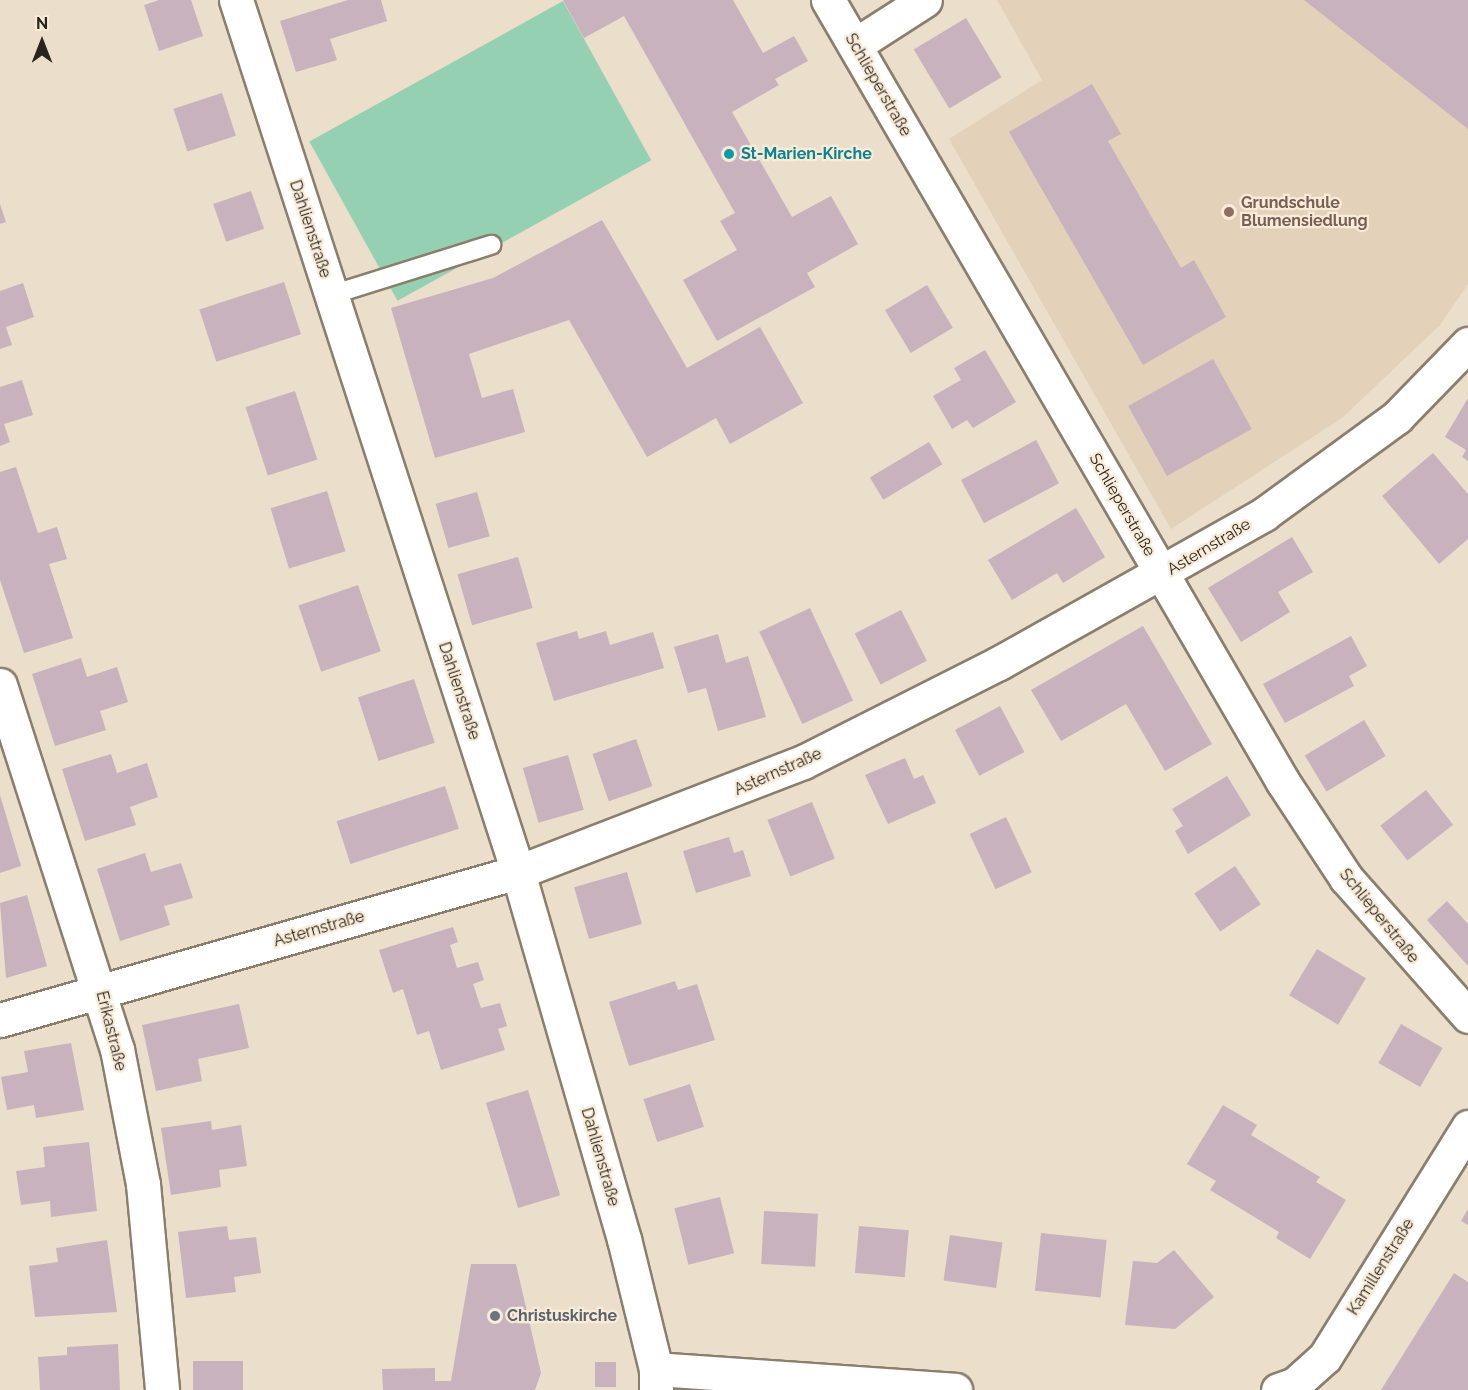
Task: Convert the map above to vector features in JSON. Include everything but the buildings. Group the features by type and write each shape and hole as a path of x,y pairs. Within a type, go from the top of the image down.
{"street":[{"name":"Dahlienstraße","path":"236,0 518,872 656,1380"},
{"name":"Schlieperstraße","path":"828,0 1283,782 1346,878 1468,1016"},
{"path":"855,45 926,0"},
{"name":"Asternstraße","path":"0,1020 518,872 803,762 1163,575 1333,468 1430,388 1468,344"},
{"name":"Erikastraße","path":"0,685 102,992 143,1184 162,1390"},
{"name":"Kamillenstraße","path":"1278,1390 1294,1384 1325,1357 1468,1127"},
{"path":"656,1380 955,1390"}],"lane":[{"path":"331,295 491,245"}],"shaded area":[{"name":"Grundschule Blumensiedlung","path":"997,0 1468,0 1468,284 1440,325 1342,418 1171,529 949,139 1042,80"}],"green space":[{"path":"563,1 651,160 398,301 309,142"}],"place":[{"name":"St-Marien-Kirche","path":"729,154"},
{"name":"Grundschule Blumensiedlung","path":"1229,212"},
{"name":"Christuskirche","path":"495,1316"}]}
